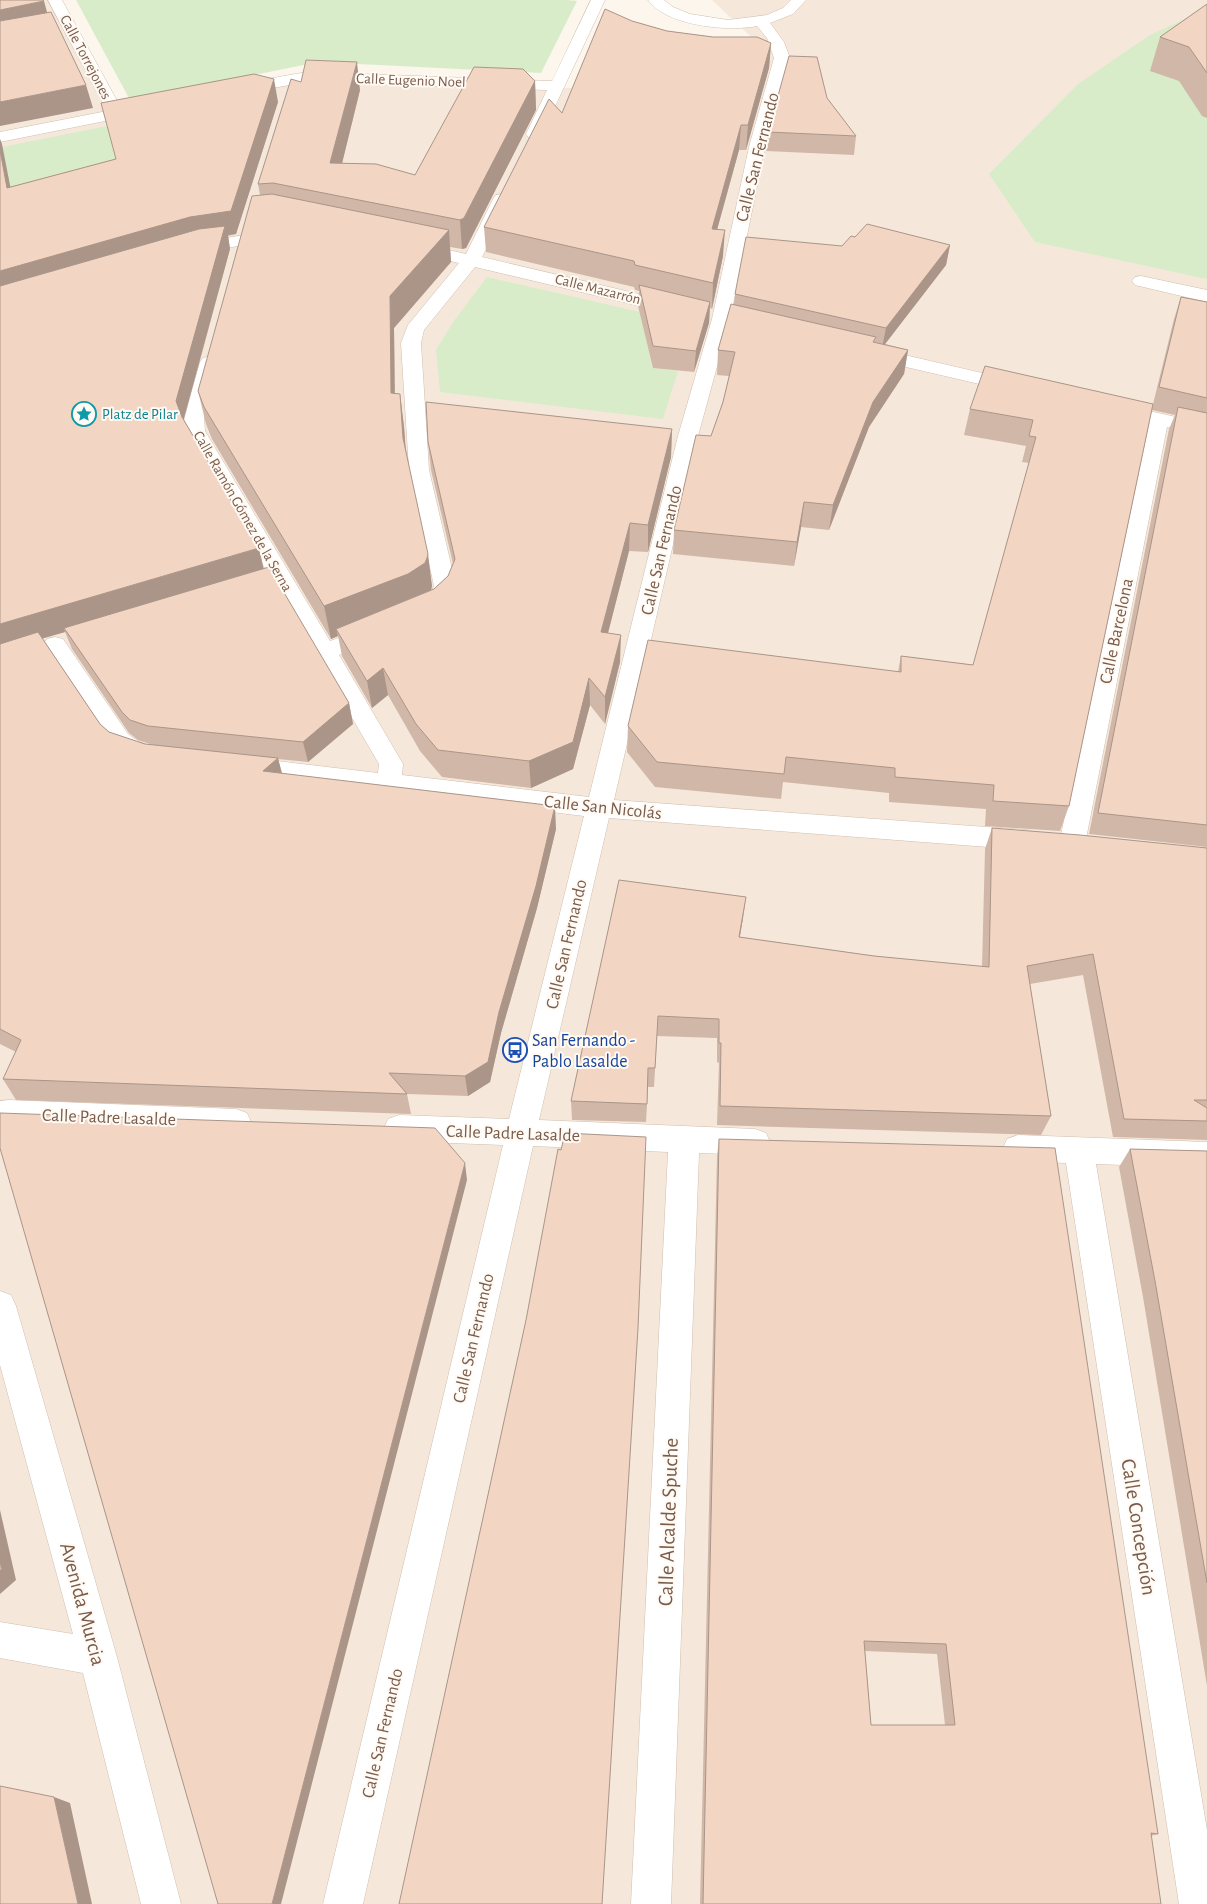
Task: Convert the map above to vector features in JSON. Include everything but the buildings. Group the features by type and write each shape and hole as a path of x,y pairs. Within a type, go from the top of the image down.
{"street":[{"name":"Calle Torrejones","path":"55,0 116,114"},
{"path":"528,146 598,0"},
{"path":"655,4 680,16 712,23 740,24 778,16 791,10 799,0"},
{"name":"Calle San Fernando","path":"342,1904 598,808 680,435 782,58 779,45 773,33 760,21"},
{"path":"52,29 69,26"},
{"path":"288,103 295,78"},
{"name":"Calle Eugenio Noel","path":"219,93 295,78 558,86"},
{"path":"0,136 154,106"},
{"path":"324,652 402,622 433,608 440,601 445,586 419,470 425,408 410,363 411,343 415,329 472,259 511,181"},
{"path":"175,254 202,246 244,240"},
{"name":"Calle Mazarrón","path":"400,244 472,259 713,317"},
{"path":"1142,281 1207,296"},
{"name":"Calle Ramón Gómez de la Serna","path":"215,342 194,417 195,431 270,580 324,652 391,764 389,782"},
{"path":"850,348 1034,390"},
{"path":"1101,406 1207,430"},
{"name":"Calle Barcelona","path":"1082,845 1159,419"},
{"path":"55,645 119,740 128,748 140,753 174,759"},
{"name":"Calle San Nicolás","path":"222,764 389,782 598,808 1082,845"},
{"name":"Calle Padre Lasalde","path":"0,1114 263,1123"},
{"name":"Calle Padre Lasalde","path":"371,1127 684,1140 782,1142"},
{"name":"Calle Alcalde Spuche","path":"652,1904 684,1140"},
{"path":"988,1147 1207,1155"},
{"name":"Calle Concepción","path":"1080,1150 1199,1904"},
{"name":"Avenida Murcia","path":"0,1306 98,1657 161,1904"},
{"path":"0,1640 98,1657"}],"shaded area":[{"path":"0,0 53,0 119,116 295,80 572,88 610,26 770,55 712,0 1207,0 1207,1904 0,1904"}],"green space":[{"path":"76,0 577,1 541,73 318,62 130,100"},
{"path":"1207,9 1207,279 1035,242 989,174 1078,84 1150,35"},
{"path":"107,126 122,182 15,211 2,147"},
{"path":"487,277 640,312 653,368 678,371 663,419 440,392 436,350 453,322"}],"place":[{"name":"Platz de Pilar","path":"84,414"},
{"name":"San Fernando - Pablo Lasalde","path":"515,1050"}]}
